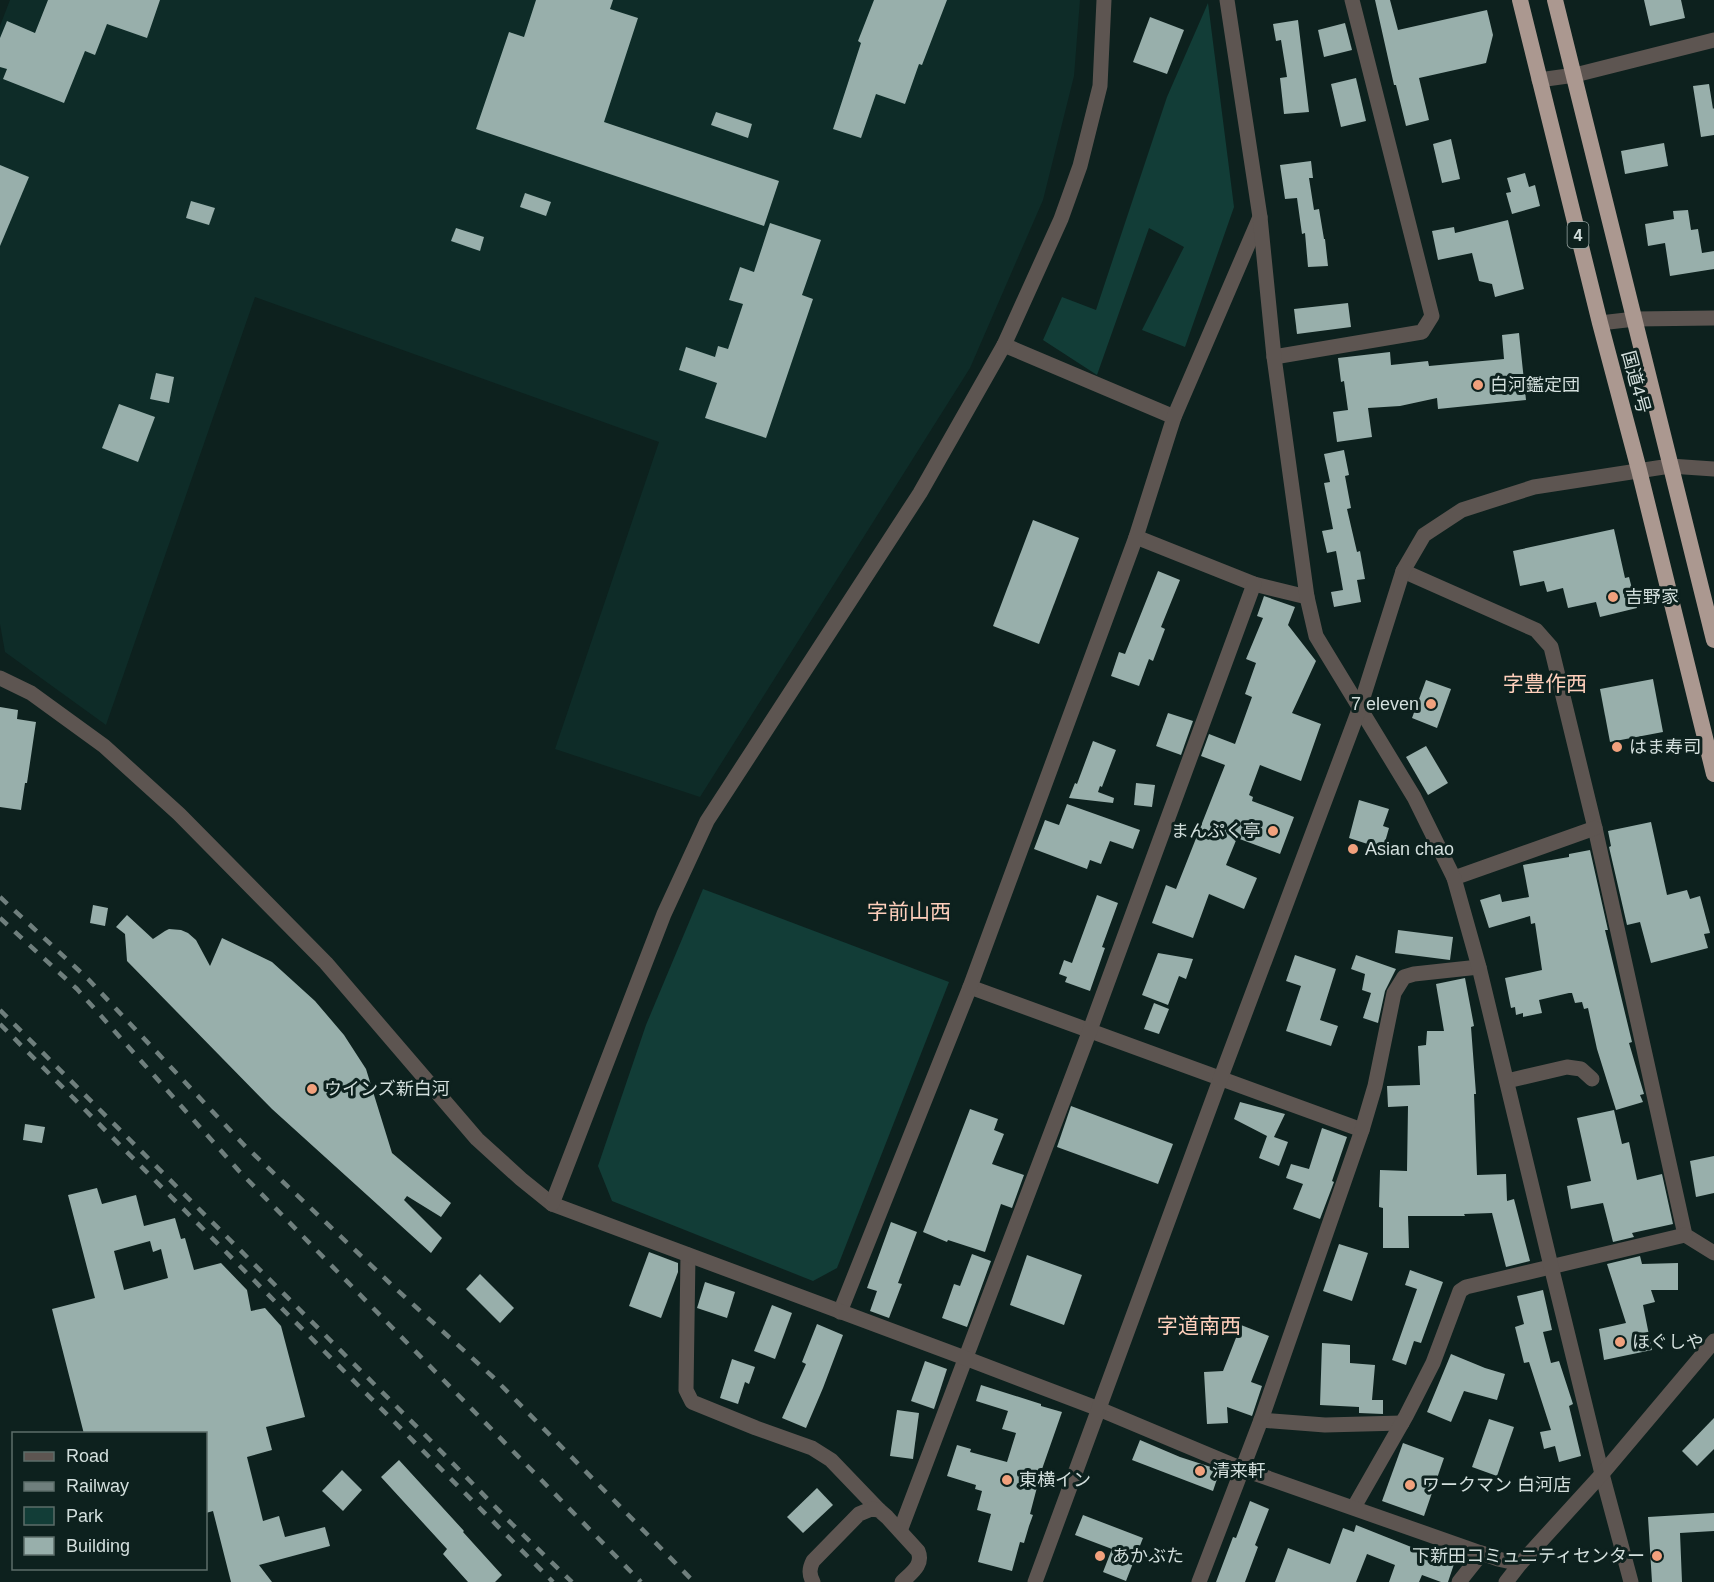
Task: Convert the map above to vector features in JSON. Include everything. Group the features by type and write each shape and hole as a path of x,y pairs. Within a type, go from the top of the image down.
{"highway":[{"name":"国道4号","path":"1520,0 1600,323 1640,470 1714,774"},
{"name":"国道4号","path":"1555,0 1714,640"}],"street":[{"path":"552,1204 664,914 706,821 920,494 1004,345 1061,219 1080,166 1100,86 1104,0"},
{"path":"1227,0 1260,217 1274,357 1306,597 1316,636 1414,797 1454,878 1479,967 1602,1474 1631,1582"},
{"path":"1274,357 1422,332 1432,316 1352,0"},
{"path":"1539,80 1575,75 1714,40"},
{"path":"840,1312 970,987 1136,537 1174,417 1260,217"},
{"path":"1600,323 1635,319 1714,318"},
{"path":"1004,345 1174,417"},
{"path":"1035,1582 1360,707 1403,572 1424,535 1462,510 1534,487 1670,466 1714,469"},
{"path":"1136,537 1254,585 1306,597"},
{"path":"1403,572 1536,630 1551,647 1595,828 1685,1235"},
{"path":"900,1531 1090,1029 1254,585"},
{"path":"0,678 31,693 104,747 178,814 326,963 477,1139 520,1179 552,1204 1099,1409 1242,1468 1482,1553 1520,1564"},
{"path":"1454,878 1595,828"},
{"path":"1199,1582 1261,1420 1362,1130 1375,1086 1394,993 1404,977 1479,967"},
{"path":"970,987 1362,1130"},
{"path":"1507,1081 1567,1067 1581,1069 1592,1079"},
{"path":"1354,1507 1402,1424 1433,1363 1460,1290 1685,1235 1714,1253"},
{"path":"688,1255 687,1390 692,1402 812,1448 831,1460 912,1543 920,1557 918,1566 902,1582"},
{"path":"1506,1582 1602,1474 1714,1341"},
{"path":"1261,1420 1326,1425 1402,1424"},
{"path":"813,1582 810,1567 813,1561 859,1514 872,1509 879,1510"},
{"path":"1459,1582 1482,1553"}],"shaded area":[{"path":"10,0 1080,0 1074,76 1043,200 970,368 700,797 555,749 659,442 255,297 106,725 5,652 0,624 0,26"}],"green space":[{"path":"1208,3 1234,207 1185,347 1142,330 1184,247 1149,228 1097,375 1043,340 1062,297 1096,310 1167,97"},
{"path":"703,889 949,982 837,1268 813,1281 612,1201 598,1166 646,1025"}],"building":[{"path":"48,0 160,0 147,38 107,24 95,55 85,51 64,103 3,79 7,69 0,67 0,38 7,21 35,33"},
{"path":"536,0 613,0 610,9 638,18 604,122 779,181 764,226 476,129 509,32 524,37"},
{"path":"874,0 947,0 922,65 919,64 905,104 876,94 861,138 833,129 861,43 858,41"},
{"path":"1375,0 1390,0 1398,30 1487,10 1493,35 1486,63 1419,78 1429,120 1406,126 1396,85 1394,85"},
{"path":"1644,0 1681,0 1685,18 1650,26"},
{"path":"1150,17 1184,30 1167,74 1133,62"},
{"path":"1298,20 1309,112 1284,114 1280,78 1287,77 1281,40 1276,41 1273,24"},
{"path":"1345,23 1352,50 1324,57 1318,30"},
{"path":"1356,78 1366,121 1341,127 1331,84"},
{"path":"1709,84 1714,108 1714,135 1701,137 1693,86"},
{"path":"716,112 752,124 748,138 711,125"},
{"path":"1451,139 1460,179 1442,183 1433,144"},
{"path":"1664,143 1668,166 1625,174 1621,151"},
{"path":"1311,161 1313,178 1309,178 1314,210 1319,209 1328,266 1308,267 1305,233 1302,234 1297,198 1285,199 1280,165"},
{"path":"0,165 29,177 0,246"},
{"path":"1525,173 1529,187 1535,185 1540,206 1512,214 1506,193 1511,192 1507,178"},
{"path":"525,193 551,202 546,216 520,207"},
{"path":"191,201 215,208 209,225 186,218"},
{"path":"1688,210 1691,230 1698,229 1702,253 1714,251 1714,269 1670,276 1665,243 1648,246 1645,224 1674,219 1673,211"},
{"path":"1508,220 1524,289 1495,297 1492,284 1479,281 1472,253 1438,260 1432,231 1454,227 1455,233"},
{"path":"770,223 821,240 802,295 813,299 766,438 705,418 717,383 679,370 686,347 715,357 718,346 728,349 743,304 729,300 740,267 754,272"},
{"path":"456,228 484,237 480,251 451,241"},
{"path":"1348,303 1351,327 1297,334 1294,309"},
{"path":"1519,333 1526,400 1438,409 1437,398 1400,406 1368,408 1372,437 1337,442 1333,412 1348,410 1338,358 1390,352 1391,365 1428,361 1429,366 1504,359 1502,335"},
{"path":"156,373 174,377 169,403 150,399"},
{"path":"119,404 155,417 138,462 102,448"},
{"path":"1344,450 1349,475 1345,476 1351,508 1347,509 1357,552 1360,551 1365,579 1357,580 1361,602 1334,607 1331,592 1343,590 1336,551 1327,553 1322,531 1333,529 1324,483 1330,482 1324,454"},
{"path":"1033,520 1079,538 1039,644 993,626"},
{"path":"1614,529 1625,578 1629,577 1637,608 1600,617 1596,602 1568,608 1563,588 1547,592 1544,581 1520,586 1513,551"},
{"path":"1158,571 1180,580 1161,627 1165,629 1153,661 1149,659 1139,686 1111,676 1119,652 1125,654"},
{"path":"1264,596 1295,607 1288,625 1316,661 1292,713 1321,724 1301,781 1260,765 1249,795 1253,797 1252,801 1294,817 1280,854 1237,838 1226,865 1257,878 1244,909 1209,894 1193,938 1152,923 1166,885 1176,889 1225,765 1201,756 1209,734 1235,744 1252,697 1245,694 1256,663 1246,659 1263,618 1257,616"},
{"path":"1653,679 1663,732 1610,742 1600,689"},
{"path":"1426,680 1451,689 1437,728 1412,718"},
{"path":"0,707 18,710 17,719 36,722 21,810 0,807"},
{"path":"1168,713 1193,721 1181,755 1156,746"},
{"path":"1093,741 1116,750 1098,792 1114,798 1113,803 1069,798 1075,783 1077,784"},
{"path":"1426,746 1448,783 1428,795 1406,757"},
{"path":"1136,783 1155,785 1152,807 1134,805"},
{"path":"1359,800 1389,809 1383,826 1389,828 1383,849 1349,838"},
{"path":"1067,804 1140,830 1133,849 1110,841 1101,864 1090,860 1087,869 1034,849 1045,820 1059,825"},
{"path":"1651,822 1667,895 1687,890 1690,899 1700,896 1710,933 1704,934 1708,948 1651,963 1640,922 1627,925 1609,847 1611,846 1608,831"},
{"path":"1590,850 1608,930 1605,930 1632,1042 1629,1043 1644,1094 1640,1095 1643,1102 1616,1110 1597,1049 1588,1008 1584,1009 1582,1002 1575,1003 1572,993 1569,993 1539,1000 1542,1013 1523,1017 1523,1013 1516,1015 1515,1007 1511,1008 1505,978 1542,970 1535,923 1531,924 1530,916 1489,928 1480,900 1500,894 1502,902 1529,897 1523,865 1569,857 1569,854"},
{"path":"1097,895 1118,903 1102,947 1105,948 1090,991 1065,982 1067,977 1059,974 1064,960 1072,963"},
{"path":"93,905 108,908 105,926 90,923"},
{"name":"ウインズ新白河","path":"127,915 153,939 169,929 188,933 196,940 210,966 222,938 272,962 315,1001 344,1035 366,1069 392,1153 451,1203 441,1217 407,1196 404,1200 442,1238 431,1253 272,1109 127,961 125,934 116,927"},
{"path":"1398,930 1453,937 1450,960 1395,953"},
{"path":"1158,953 1193,959 1186,979 1179,976 1168,1005 1142,995"},
{"path":"1295,955 1336,969 1320,1020 1338,1026 1331,1046 1286,1031 1301,986 1286,981"},
{"path":"1356,955 1396,969 1385,991 1378,1023 1363,1018 1371,993 1362,990 1365,974 1351,969"},
{"path":"1465,978 1474,1026 1471,1027 1476,1094 1474,1094 1477,1175 1506,1174 1507,1201 1514,1199 1530,1261 1506,1267 1492,1213 1464,1214 1465,1216 1408,1216 1409,1248 1383,1248 1383,1208 1379,1207 1380,1170 1407,1171 1408,1106 1388,1107 1387,1086 1420,1085 1418,1046 1426,1045 1427,1031 1444,1031 1436,984"},
{"path":"1154,1003 1169,1009 1159,1034 1144,1029"},
{"path":"1240,1102 1285,1114 1274,1137 1288,1142 1279,1166 1259,1158 1267,1136 1234,1119"},
{"path":"1071,1106 1173,1144 1158,1184 1057,1147"},
{"path":"970,1109 998,1119 994,1130 1004,1134 992,1164 1024,1175 1012,1208 1001,1204 985,1252 948,1240 947,1242 923,1232"},
{"path":"1614,1110 1622,1144 1629,1142 1637,1180 1662,1174 1673,1224 1632,1233 1634,1237 1613,1242 1603,1203 1571,1209 1567,1186 1591,1181 1577,1118"},
{"path":"25,1124 45,1127 42,1143 23,1140"},
{"path":"1322,1128 1347,1137 1320,1219 1293,1209 1303,1184 1286,1178 1291,1164 1309,1169"},
{"path":"1714,1156 1714,1193 1696,1197 1690,1161"},
{"path":"97,1188 102,1204 136,1195 144,1226 175,1218 181,1239 185,1238 194,1270 221,1263 247,1290 251,1311 265,1308 281,1326 305,1417 266,1427 272,1450 247,1457 263,1521 279,1516 285,1537 325,1527 330,1546 259,1565 272,1582 231,1582 213,1511 207,1513 207,1432 83,1432 52,1309 95,1298 68,1195","holes":["150,1241 153,1252 161,1249 168,1278 124,1290 114,1251"]},
{"path":"891,1222 917,1232 898,1283 902,1284 889,1318 870,1311 877,1291 867,1288"},
{"path":"1339,1244 1368,1253 1352,1301 1323,1291"},
{"path":"649,1252 678,1263 678,1272 661,1318 629,1306"},
{"path":"972,1254 991,1261 967,1327 942,1318 954,1284 960,1286"},
{"path":"1027,1255 1082,1275 1064,1325 1010,1305"},
{"path":"1640,1256 1642,1264 1678,1263 1678,1290 1651,1290 1655,1302 1643,1305 1652,1350 1604,1360 1599,1329 1626,1323 1607,1264"},
{"path":"1410,1270 1443,1282 1421,1343 1414,1341 1406,1365 1392,1360 1417,1289 1405,1285"},
{"path":"480,1274 514,1308 500,1323 466,1289"},
{"path":"705,1282 735,1292 727,1318 697,1308"},
{"path":"1543,1290 1552,1330 1543,1332 1551,1363 1559,1361 1573,1404 1569,1406 1581,1456 1559,1462 1555,1446 1544,1449 1540,1432 1551,1430 1529,1362 1524,1363 1515,1327 1524,1324 1517,1296"},
{"path":"772,1305 792,1313 775,1359 754,1351"},
{"path":"817,1324 843,1335 806,1428 782,1418 806,1364 802,1362"},
{"path":"1241,1325 1269,1336 1251,1382 1262,1386 1252,1416 1227,1407 1228,1423 1207,1424 1204,1372 1223,1371"},
{"path":"1322,1343 1350,1345 1350,1363 1375,1365 1372,1400 1383,1400 1383,1414 1359,1413 1359,1407 1320,1405"},
{"path":"1451,1354 1505,1374 1497,1400 1464,1391 1451,1422 1427,1412"},
{"path":"732,1359 755,1367 749,1384 745,1382 738,1404 720,1398"},
{"path":"925,1361 947,1369 934,1409 911,1401"},
{"path":"981,1385 1062,1412 1041,1472 1030,1514 1033,1515 1024,1543 1020,1542 1012,1571 978,1562 991,1514 977,1510 982,1491 975,1489 976,1485 947,1476 957,1445 971,1449 970,1452 1007,1462 1016,1433 1002,1429 1008,1411 976,1401"},
{"path":"897,1410 919,1413 913,1459 890,1456"},
{"path":"1714,1418 1714,1449 1697,1466 1682,1451"},
{"path":"1489,1419 1514,1427 1497,1476 1472,1467"},
{"path":"1140,1440 1180,1457 1220,1470 1213,1491 1132,1460"},
{"path":"1403,1443 1444,1458 1424,1516 1382,1501"},
{"path":"399,1460 502,1575 495,1582 468,1582 443,1554 447,1549 381,1477"},
{"path":"342,1470 362,1490 343,1511 322,1491"},
{"path":"817,1488 833,1505 803,1533 787,1517"},
{"path":"1250,1501 1269,1509 1255,1545 1258,1547 1245,1582 1216,1582 1233,1537 1236,1538"},
{"path":"1714,1513 1714,1531 1680,1533 1682,1582 1652,1582 1648,1517"},
{"path":"1083,1515 1143,1538 1126,1581 1103,1572 1112,1549 1075,1535"},
{"path":"1356,1525 1454,1564 1448,1582 1441,1582 1422,1575 1419,1582 1389,1582 1395,1565 1367,1554 1356,1582 1275,1582 1288,1548 1330,1564 1343,1528 1354,1532"}],"railway":[{"path":"0,897 88,979 244,1145 493,1377 694,1582"},
{"path":"0,918 77,989 239,1171 641,1582"},
{"path":"0,1010 572,1582"},
{"path":"0,1024 553,1582"}],"place":[{"name":"白河鑑定団","path":"1478,385"},
{"name":"吉野家","path":"1613,597"},
{"name":"7 eleven","path":"1431,704"},
{"name":"はま寿司","path":"1617,747"},
{"name":"まんぷく亭","path":"1273,831"},
{"name":"Asian chao","path":"1353,849"},
{"name":"ウインズ新白河","path":"312,1089"},
{"name":"ほぐしや","path":"1620,1342"},
{"name":"清来軒","path":"1200,1471"},
{"name":"東横イン","path":"1007,1480"},
{"name":"ワークマン 白河店","path":"1410,1485"},
{"name":"あかぶた","path":"1100,1556"},
{"name":"下新田コミュニティセンター","path":"1657,1556"}],"district":[{"name":"字豊作西","path":"1545,684"},
{"name":"字前山西","path":"909,912"},
{"name":"字道南西","path":"1199,1326"}]}
